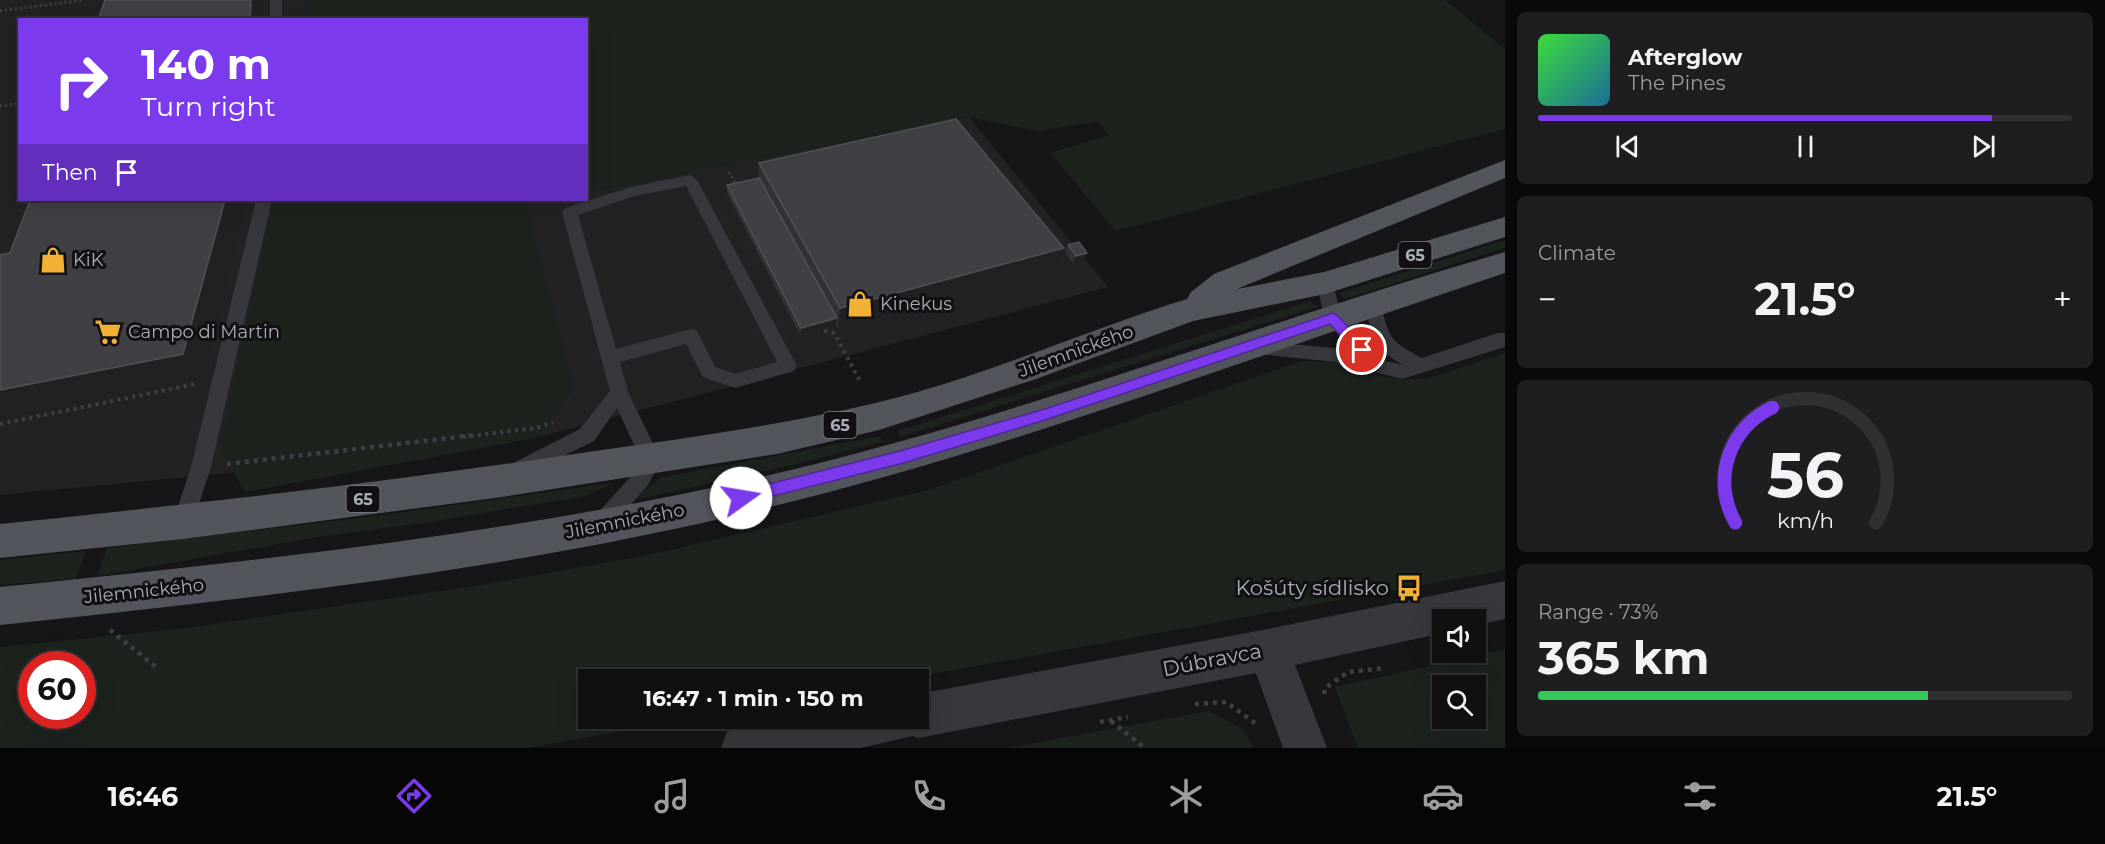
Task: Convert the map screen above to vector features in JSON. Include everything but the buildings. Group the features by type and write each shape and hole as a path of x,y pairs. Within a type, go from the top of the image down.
{"main road":[{"path":"1189,310 1225,282 1505,168"},
{"name":"Jilemnického","path":"0,541 183,522 495,482 777,439 879,416 1024,370 1189,310 1324,283 1505,227"},
{"name":"Jilemnického","path":"0,606 243,580 477,548 762,493 900,458 1045,414 1505,261"}],"street":[{"name":"Dúbravca","path":"929,714 1268,650 1505,600"},
{"path":"1268,650 1305,748"},
{"path":"743,748 844,729"}],"lane":[{"path":"276,0 276,18"},
{"path":"599,526 641,479 651,460 619,393 570,212 632,192 690,180 788,366 735,381 709,372 691,336 610,357"},
{"path":"183,522 201,467 264,201"},
{"path":"1324,283 1333,318 1376,365"},
{"path":"1374,306 1379,335 1395,352 1420,366"},
{"path":"1245,347 1335,355 1402,372 1502,341"},
{"path":"495,482 587,435 619,393"}],"path":[{"path":"0,10 84,0"},
{"path":"0,106 18,103"},
{"path":"729,172 739,191"},
{"path":"808,327 834,333 860,381"},
{"path":"0,424 200,383"},
{"path":"221,465 536,428 556,420"},
{"path":"109,629 156,667"},
{"path":"1323,698 1325,688 1348,672 1385,668"},
{"path":"1183,706 1226,702 1259,727"},
{"path":"1089,724 1131,716"},
{"path":"1110,720 1145,748"}],"shaded area":[{"name":"Campo di Martin","path":"0,0 312,0 313,18 18,18 18,201 321,201 261,470 0,495"},
{"path":"307,0 1445,0 1505,49 1505,129 1116,231 1050,153 1109,135 1098,121 1038,131 969,117 588,192 588,18 306,18"},
{"path":"969,117 1108,287 535,438 574,389 525,204 542,201 588,201 588,192"},
{"path":"272,201 544,201 526,205 574,389 535,438 245,492 220,450"},
{"path":"1505,240 1505,248 1345,299 1339,293"},
{"path":"1310,301 1317,307 900,437 897,431"},
{"path":"1505,353 1505,570 929,674 929,669 578,669 578,729 633,729 527,748 0,748 0,647 187,628 488,584 653,554 928,490 1302,361 1343,363 1379,376 1406,380 1429,378"},
{"path":"880,436 883,442 639,499 639,495 659,478"},
{"path":"613,483 585,496 430,522 317,537 97,576 107,548 376,516"},
{"path":"86,551 76,579 0,585 0,560"},
{"path":"1505,649 1505,748 1358,748 1335,687 1442,663 1486,663 1486,653"},
{"path":"1209,711 1243,729 1254,748 1006,748"}],"place":[{"name":"KiK","path":"53,260"},
{"name":"Kinekus","path":"860,304"},
{"name":"Campo di Martin","path":"108,332"},
{"name":"Košúty sídlisko","path":"1409,588"}],"route":[{"path":"741,498 900,458 1045,414 1333,318 1362,350"}]}
